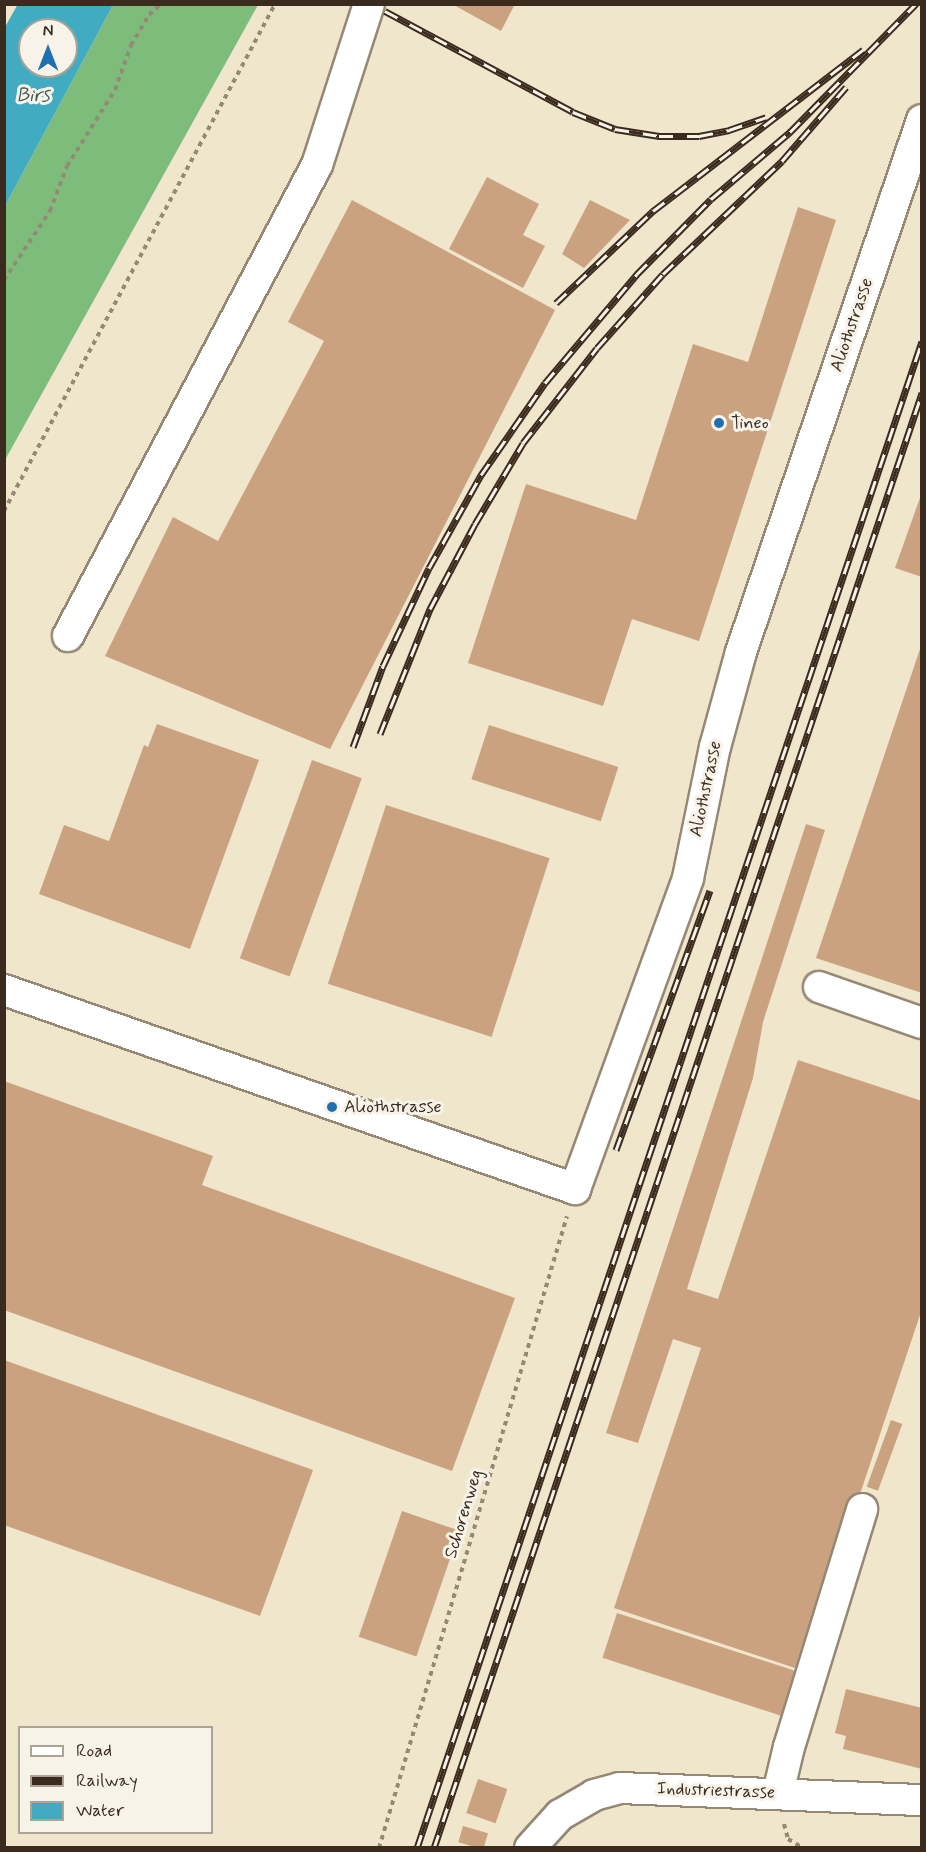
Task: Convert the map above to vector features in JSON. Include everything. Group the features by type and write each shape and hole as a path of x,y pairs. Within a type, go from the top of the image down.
{"street":[{"path":"68,636 317,165 369,4"},
{"name":"Aliothstrasse","path":"575,1189 688,878 715,747 741,652 921,120"},
{"path":"819,987 921,1023"},
{"path":"4,990 332,1107 575,1189"},
{"path":"778,1793 789,1747 862,1509"},
{"name":"Industriestrasse","path":"530,1848 560,1815 594,1795 620,1788 921,1800"}],"path":[{"path":"4,280 50,211 67,166 115,90 130,45 149,15 161,4"},
{"path":"4,511 275,4"},
{"name":"Schorenweg","path":"379,1848 575,1189"}],"green space":[{"path":"113,5 258,5 5,460 5,206 74,78 78,78 78,70"}],"water":[{"name":"Birs","path":"18,4 113,5 78,70 78,18 18,18 18,78 74,78 5,206 5,27"}],"building":[{"path":"452,4 515,4 501,31"},
{"path":"487,177 539,204 523,235 545,246 523,288 449,249"},
{"path":"352,200 555,310 330,749 105,656 173,517 218,541 324,341 288,322"},
{"path":"590,200 630,220 584,268 562,254"},
{"name":"Tineo","path":"798,207 836,220 699,641 632,619 603,706 468,663 526,484 636,520 693,344 748,362"},
{"path":"922,495 922,577 895,568"},
{"path":"922,646 922,993 816,958"},
{"path":"157,724 259,760 190,949 39,894 64,825 109,841 144,745 148,747"},
{"path":"489,725 618,767 601,821 471,779"},
{"path":"312,760 362,778 290,976 240,958"},
{"path":"386,805 550,858 491,1037 328,984"},
{"path":"806,824 825,830 763,1022 753,1078 687,1289 718,1299 798,1060 922,1101 922,1309 801,1670 614,1608 701,1348 673,1339 638,1443 606,1433"},
{"path":"4,1081 213,1156 202,1185 515,1298 452,1471 4,1310"},
{"path":"4,1360 313,1470 260,1616 4,1525"},
{"path":"891,1420 902,1424 878,1491 867,1487"},
{"path":"402,1511 460,1531 416,1657 359,1637"},
{"path":"617,1613 802,1673 788,1718 602,1658"},
{"path":"846,1689 922,1708 922,1769 843,1749 846,1736 835,1733"},
{"path":"478,1779 507,1789 496,1823 466,1813"},
{"path":"463,1826 488,1833 484,1848 458,1842"}],"railway":[{"path":"353,747 383,666 429,568 481,475 545,383 637,274 711,199 790,132 916,4"},
{"path":"385,11 573,112 615,129 659,136 699,136 729,130 766,117"},
{"path":"556,303 653,211 863,50"},
{"path":"380,734 430,609 475,524 523,443 597,348 663,274 782,161 846,87"},
{"path":"417,1848 922,341"},
{"path":"434,1848 922,393"},
{"path":"616,1150 710,891"}],"place":[{"name":"Tineo","path":"719,423"},
{"name":"Aliothstrasse","path":"332,1107"}]}
